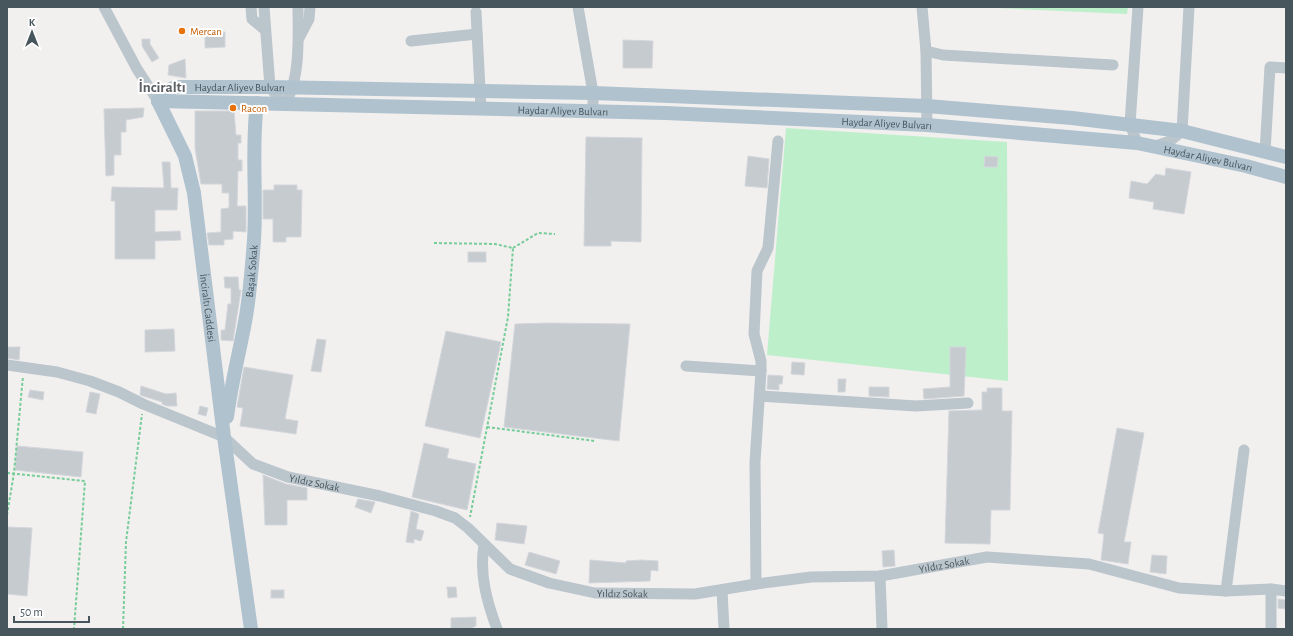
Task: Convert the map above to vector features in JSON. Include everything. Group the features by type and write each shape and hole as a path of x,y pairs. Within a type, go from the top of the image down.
{"main road":[{"name":"Haydar Aliyev Bulvarı","path":"158,101 169,90 175,87 270,86 292,88 593,92 927,106 1130,124 1182,131 1286,157"},
{"name":"Haydar Aliyev Bulvarı","path":"158,101 666,113 927,126 1136,143 1246,166 1286,177"},
{"name":"İnciraltı Caddesi","path":"158,101 185,156 194,193 224,437 251,629"},
{"name":"Başak Sokak","path":"224,437 233,376 245,321 254,241 256,208 253,164 257,103"}],"street":[{"name":"İnciraltı Caddesi","path":"104,7 137,69 158,101"},
{"path":"251,7 252,19 264,29"},
{"path":"264,7 264,29 270,86 284,105 292,88 298,40 298,7"},
{"path":"298,40 309,19 310,7"},
{"path":"578,7 593,92 593,112"},
{"path":"922,7 926,51 927,126"},
{"path":"1136,143 1130,124 1138,7"},
{"path":"1153,147 1170,141 1182,131 1189,7"},
{"path":"476,12 481,109"},
{"path":"411,41 477,34"},
{"path":"926,51 944,55 1113,65"},
{"path":"1265,152 1270,67 1286,68"},
{"path":"756,584 755,462 761,371 761,361 754,334 757,271 768,248 778,141"},
{"name":"Yıldız Sokak","path":"7,365 57,372 90,381 119,392 143,404 224,437 253,464 288,477 380,496 436,511 455,518 468,528 510,570 549,583 595,593 695,594 811,577 880,576 987,556 1089,564 1179,588 1226,591 1271,589 1286,591"},
{"path":"686,366 761,371"},
{"path":"760,396 916,406 968,403"},
{"path":"1226,591 1244,450"},
{"path":"484,545 481,562 487,603 497,629"},
{"path":"880,576 882,629"},
{"path":"1271,589 1271,629"},
{"path":"722,590 724,629"}],"path":[{"path":"434,243 495,244 513,248 538,233 555,234"},
{"path":"468,528 508,317 513,248"},
{"path":"7,515 14,473 24,367"},
{"path":"124,629 126,542 143,404"},
{"path":"487,427 595,441"},
{"path":"7,473 86,481 74,629"}],"green space":[{"path":"974,7 1128,7 1127,14"},
{"path":"786,128 1007,142 1008,381 767,355"}],"building":[{"path":"216,32 225,32 225,47 205,48 205,34 216,34"},
{"path":"142,39 150,39 150,44 159,58 152,62 142,46"},
{"path":"623,40 653,41 652,68 623,68"},
{"path":"185,59 186,78 168,75 169,65"},
{"path":"144,108 143,117 126,120 126,132 121,132 121,155 114,155 114,175 106,176 104,109"},
{"path":"195,111 234,111 236,135 241,135 241,143 238,143 238,160 242,160 242,171 238,171 237,206 246,206 246,232 233,231 233,239 224,240 224,245 209,245 207,233 221,232 221,209 229,208 229,193 222,193 222,184 201,184 195,148"},
{"path":"586,137 642,138 641,242 611,241 611,246 584,246"},
{"path":"748,156 769,159 767,188 745,186"},
{"path":"985,156 998,157 997,167 984,167"},
{"path":"162,162 170,162 171,188 178,188 177,210 155,210 155,232 180,231 181,240 155,241 155,259 115,259 115,201 111,201 112,187 164,188"},
{"path":"1166,168 1191,172 1184,214 1153,209 1154,202 1129,198 1131,181 1147,184 1156,174 1165,176"},
{"path":"274,185 297,185 297,190 302,190 301,237 286,237 286,242 273,242 273,219 263,219 263,190 274,190"},
{"path":"468,252 486,252 486,262 468,262"},
{"path":"224,277 238,277 239,290 241,290 233,341 221,340 221,330 225,330 228,304 231,304 231,288 225,288"},
{"path":"515,324 630,324 619,441 504,427"},
{"path":"174,329 175,351 145,352 145,330"},
{"path":"446,331 501,342 480,438 425,426"},
{"path":"317,339 326,340 321,372 311,371"},
{"path":"7,347 20,347 19,360 7,358"},
{"path":"950,347 966,347 964,396 924,399 923,389 950,387"},
{"path":"792,362 805,363 804,375 791,374"},
{"path":"244,367 293,375 285,419 298,421 296,434 240,426 243,408 237,407"},
{"path":"768,375 783,376 782,384 779,384 779,390 767,389"},
{"path":"838,379 846,379 845,392 838,392"},
{"path":"141,386 166,394 176,393 177,406 167,406 162,404 162,402 140,395"},
{"path":"869,387 889,387 889,397 869,396"},
{"path":"987,388 1002,388 1002,411 1012,411 1010,510 991,510 990,544 945,543 949,411 982,410 982,392 987,392"},
{"path":"30,390 44,392 43,400 28,397"},
{"path":"90,392 100,394 96,414 86,412"},
{"path":"200,406 208,408 206,416 198,414"},
{"path":"1117,428 1144,433 1124,542 1131,542 1128,564 1101,560 1104,534 1098,533"},
{"path":"424,443 449,449 447,458 476,464 467,510 412,497"},
{"path":"17,446 83,452 81,477 15,470"},
{"path":"263,475 286,484 307,488 307,500 287,500 287,525 265,525"},
{"path":"358,499 375,502 371,513 355,507"},
{"path":"411,511 419,514 416,529 424,531 421,541 414,539 414,543 406,542"},
{"path":"497,523 527,526 524,544 495,540"},
{"path":"7,527 32,528 27,596 7,594"},
{"path":"894,550 895,566 883,567 882,551"},
{"path":"529,552 560,561 556,574 525,565"},
{"path":"1152,555 1167,556 1166,574 1150,572"},
{"path":"590,560 626,563 626,561 641,560 658,561 658,571 651,570 650,581 589,583"},
{"path":"447,587 456,587 457,597 448,598"},
{"path":"271,590 284,590 284,598 271,598"},
{"path":"1278,599 1286,600 1286,609 1278,608"},
{"path":"476,617 476,626 469,629 451,629 451,618"}],"place":[{"name":"Mercan","path":"182,31"},
{"name":"Racon","path":"233,108"}],"district":[{"name":"İnciraltı","path":"162,87"}]}
